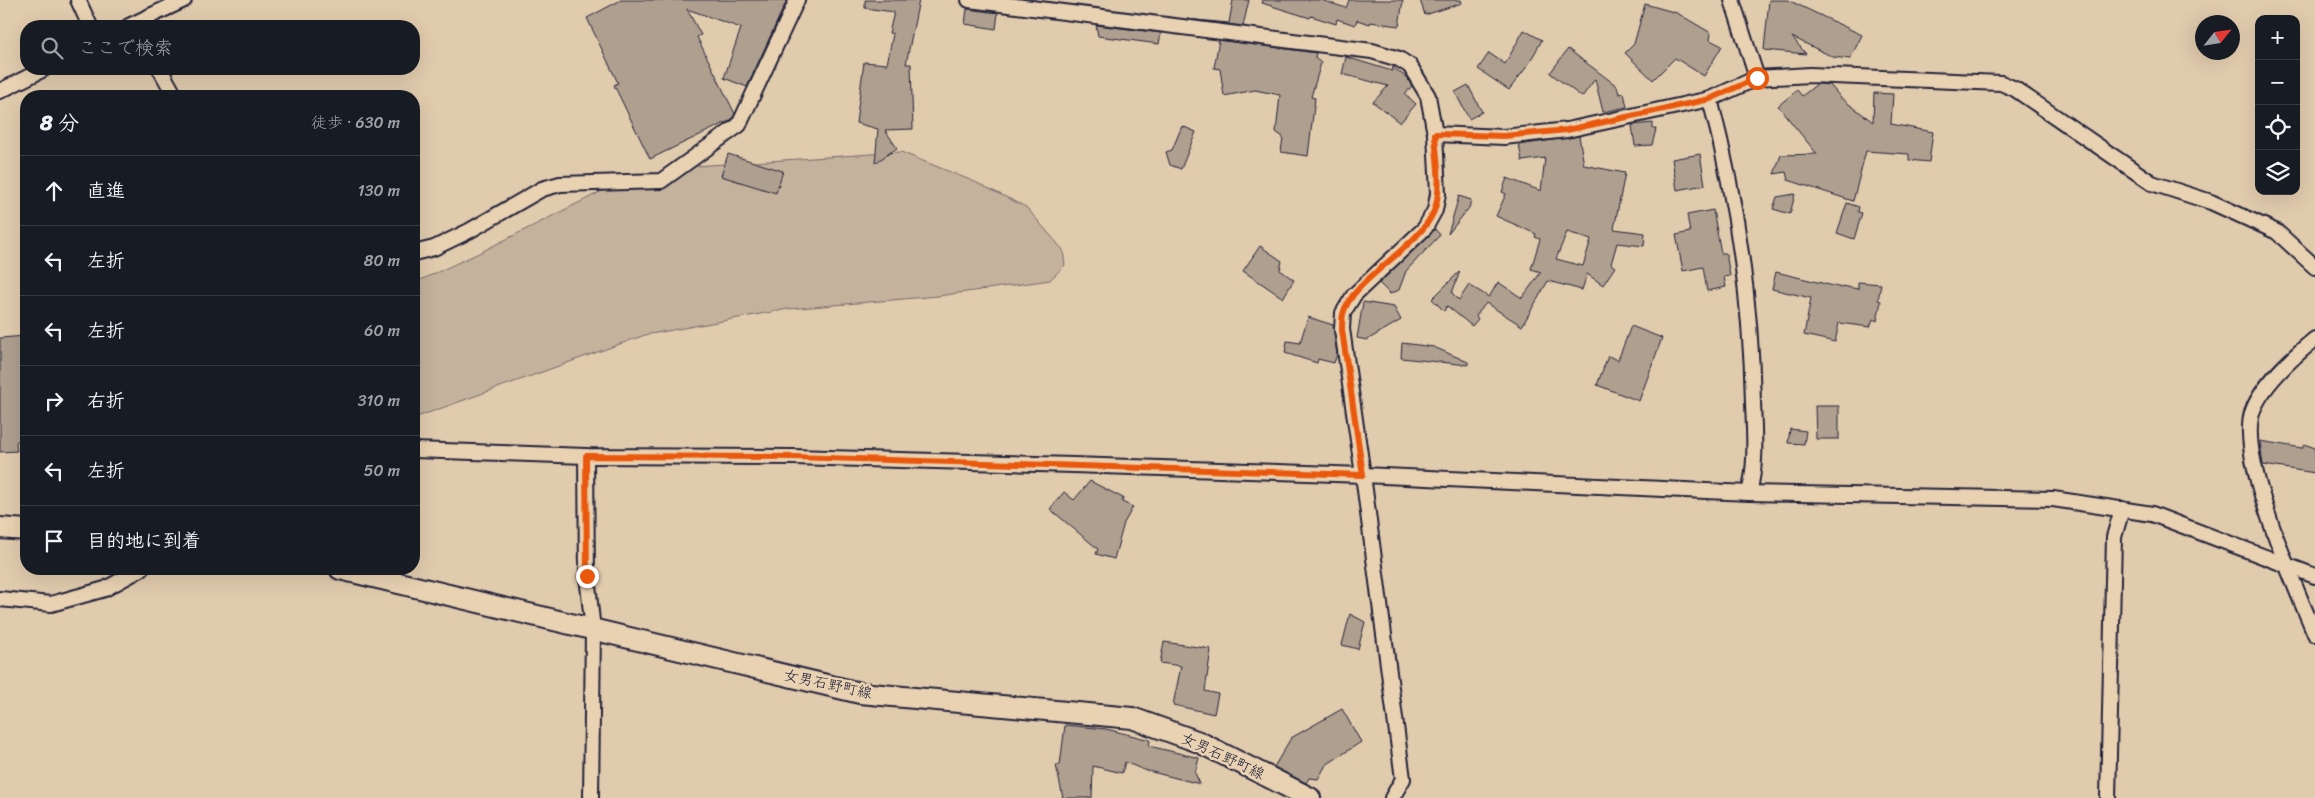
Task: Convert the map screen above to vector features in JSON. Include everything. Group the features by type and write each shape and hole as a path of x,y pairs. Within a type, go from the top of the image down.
{"main road":[{"path":"0,528 20,530"},
{"name":"女男石野町線","path":"365,575 860,693 1132,718 1199,742 1310,798"}],"street":[{"path":"78,0 87,20"},
{"path":"144,20 184,0"},
{"path":"420,252 434,248 469,231 542,189 560,184 661,181 739,125 797,0"},
{"path":"969,0 1372,51 1399,60 1410,66 1428,96 1435,134 1438,194 1431,216 1425,228 1354,296 1344,313 1342,330 1403,779 1392,798"},
{"path":"1732,0 1757,78"},
{"path":"0,91 32,75"},
{"path":"163,75 172,90"},
{"path":"1435,134 1504,136 1567,130 1710,99 1757,78 1810,75 2001,83 2015,89 2152,183 2211,202 2278,232 2315,267"},
{"path":"1710,99 1722,145 1738,226 1752,339 1754,471 1748,493"},
{"path":"2315,338 2270,381 2252,414 2250,446 2262,494 2286,565 2315,634"},
{"path":"420,450 586,456 794,457 1363,475 1748,493 2053,499 2152,514 2315,576"},
{"path":"586,456 587,576 593,630 591,798"},
{"path":"2108,798 2114,538 2122,509"},
{"path":"0,599 51,604 105,589 130,575"}],"shaded area":[{"path":"901,152 975,182 1026,207 1063,250 1065,265 1050,280 938,296 788,309 645,335 420,416 420,280 479,253 602,191 695,166"}],"building":[{"path":"621,0 787,0 747,87 724,78 741,28 687,9 701,35 697,37 735,114 731,120 650,159 614,85 618,83 587,18"},
{"path":"865,0 919,0 906,64 911,64 913,129 885,130 897,148 875,163 878,129 856,123 864,62 887,64 893,34 889,33 894,12 865,8"},
{"path":"1233,0 1249,0 1243,26 1186,19 1229,23"},
{"path":"1263,0 1321,0 1346,8 1349,0 1403,0 1399,26 1370,22 1370,24 1357,20 1355,25 1337,19 1336,24 1262,3"},
{"path":"1420,0 1461,0 1462,3 1425,15"},
{"path":"1769,0 1788,0 1862,35 1850,59 1833,57 1792,37 1806,54 1764,50"},
{"path":"1645,4 1677,13 1711,33 1710,40 1722,46 1704,76 1675,58 1653,80 1625,53 1634,44"},
{"path":"967,9 998,13 996,29 965,24"},
{"path":"1096,25 1161,33 1159,44 1098,36"},
{"path":"1524,30 1542,40 1528,65 1509,90 1478,69 1489,53 1505,64"},
{"path":"1219,40 1316,53 1315,58 1321,63 1311,97 1315,98 1308,156 1281,152 1283,137 1276,132 1280,95 1255,90 1224,96 1220,69 1214,68"},
{"path":"1568,49 1617,86 1619,94 1624,93 1627,107 1603,112 1595,79 1582,97 1550,73"},
{"path":"1346,57 1392,71 1393,67 1407,78 1412,86 1405,94 1416,104 1400,123 1373,102 1388,86 1342,74"},
{"path":"1817,84 1830,85 1841,98 1873,122 1874,93 1893,94 1891,124 1933,132 1929,162 1909,160 1909,154 1866,151 1853,201 1788,180 1786,172 1774,174 1781,155 1817,154 1778,106 1797,90 1802,96"},
{"path":"1468,85 1482,112 1469,119 1455,92"},
{"path":"1653,123 1653,129 1656,129 1652,145 1635,146 1632,125"},
{"path":"1182,126 1196,132 1181,169 1170,165 1166,152 1172,150"},
{"path":"1579,136 1584,165 1625,173 1614,229 1645,233 1644,246 1617,243 1611,264 1615,267 1603,285 1587,274 1582,290 1548,281 1522,326 1486,303 1476,316 1478,319 1472,326 1447,306 1444,311 1432,299 1460,271 1452,293 1459,300 1469,285 1489,297 1498,282 1522,298 1541,272 1531,269 1540,239 1535,237 1536,234 1496,216 1506,194 1502,192 1507,178 1541,191 1545,158 1522,161 1519,145","holes":["1567,232 1591,239 1583,266 1556,259"]},
{"path":"728,154 783,171 776,193 721,176"},
{"path":"1700,154 1705,185 1677,190 1672,159"},
{"path":"1795,194 1790,214 1773,209 1777,197"},
{"path":"1459,196 1471,200 1469,208 1448,234"},
{"path":"1847,203 1859,207 1858,212 1862,213 1854,239 1837,233"},
{"path":"1713,210 1721,253 1726,253 1730,276 1724,277 1726,287 1707,291 1703,267 1683,271 1676,235 1690,232 1687,215"},
{"path":"1435,229 1440,235 1406,271 1399,290 1390,294 1379,283"},
{"path":"1260,246 1282,261 1280,270 1294,280 1283,298 1243,271"},
{"path":"1776,272 1842,288 1842,286 1858,289 1858,282 1881,284 1878,300 1881,301 1877,321 1873,319 1870,327 1839,323 1835,342 1804,335 1811,298 1772,289"},
{"path":"1363,302 1394,307 1401,320 1367,340 1357,338"},
{"path":"1308,317 1333,325 1337,354 1334,363 1318,359 1317,363 1285,353 1287,341 1300,343"},
{"path":"1631,326 1662,338 1639,401 1597,385 1608,356 1618,360"},
{"path":"20,336 20,440 16,442 17,451 0,452 0,338"},
{"path":"1402,343 1434,347 1468,362 1468,365 1401,358"},
{"path":"1815,406 1839,406 1839,439 1816,439"},
{"path":"1790,429 1806,431 1804,444 1788,443"},
{"path":"2260,441 2302,448 2304,444 2315,448 2315,473 2263,465"},
{"path":"1090,481 1123,498 1122,502 1133,507 1124,523 1114,559 1096,554 1098,549 1050,509 1064,492 1074,500"},
{"path":"1350,614 1365,622 1358,649 1342,645"},
{"path":"1164,642 1211,649 1205,691 1218,694 1214,714 1173,705 1181,666 1160,663"},
{"path":"1342,709 1361,742 1326,765 1318,779 1309,778 1306,783 1274,767 1291,738"},
{"path":"1065,725 1106,729 1150,740 1149,746 1199,758 1195,773 1200,784 1144,770 1125,762 1122,773 1093,766 1092,798 1063,798 1056,765 1060,765"}],"route":[{"path":"587,576 586,456 794,457 1363,475 1342,330 1344,313 1354,296 1425,228 1434,210 1438,194 1435,134 1504,136 1567,130 1710,99 1757,78"}]}
